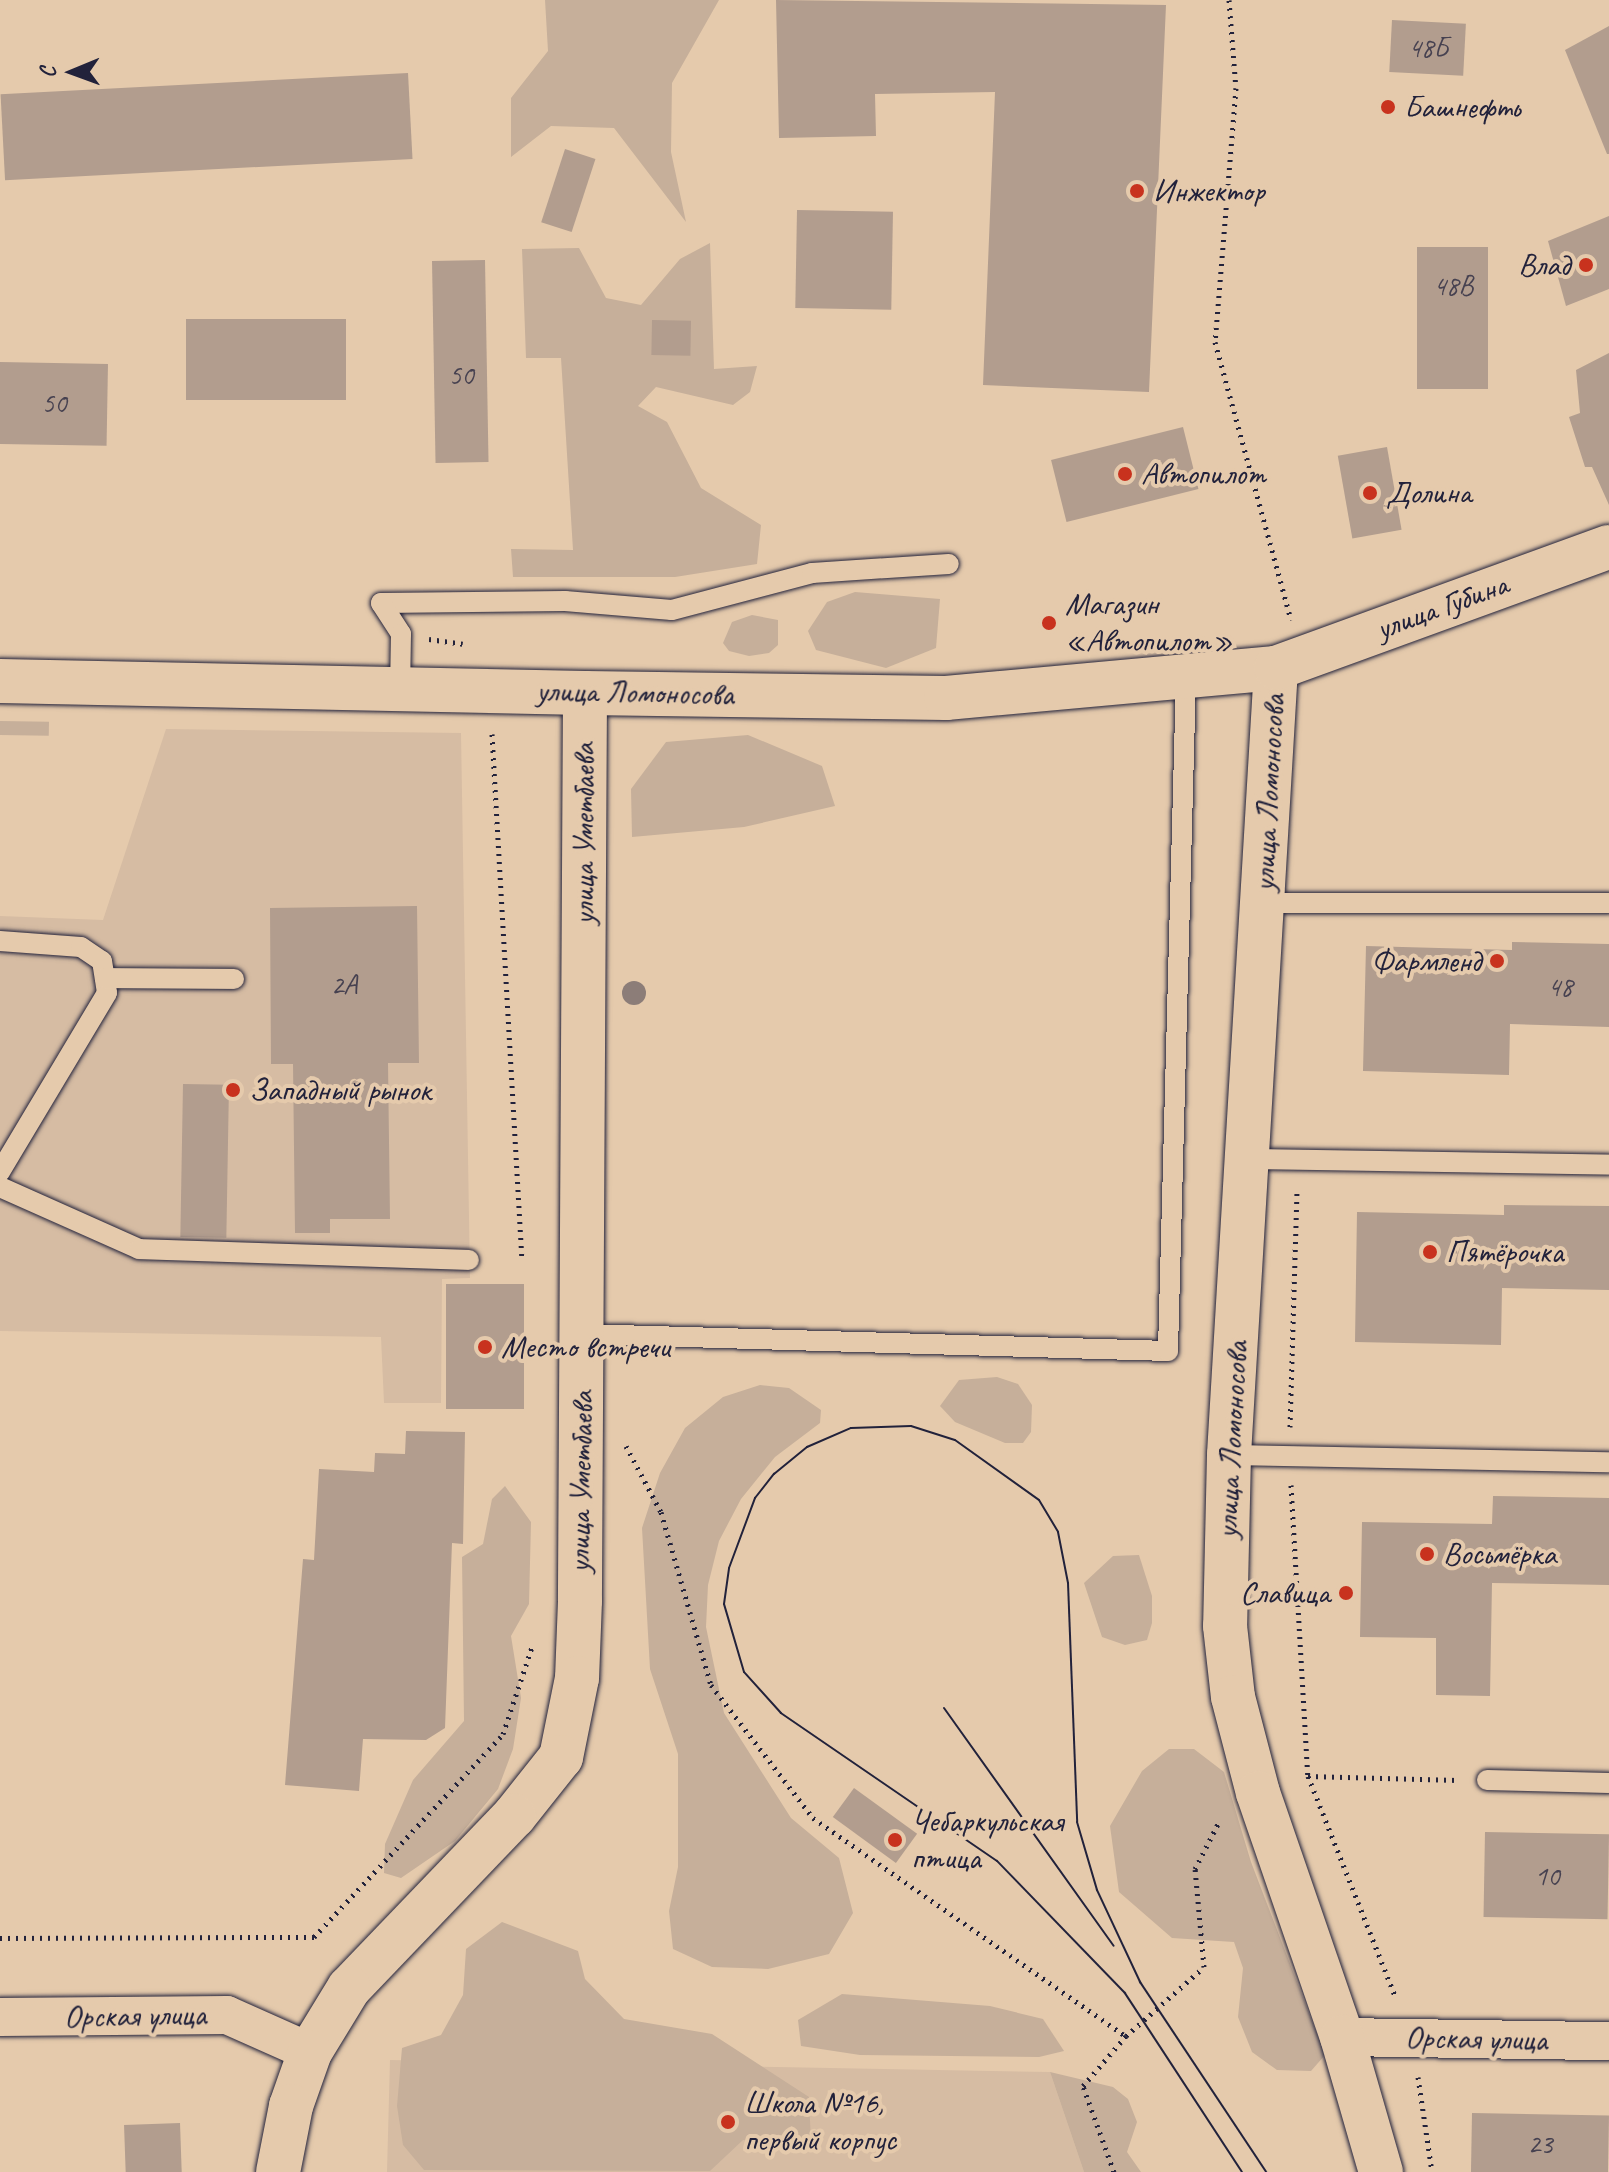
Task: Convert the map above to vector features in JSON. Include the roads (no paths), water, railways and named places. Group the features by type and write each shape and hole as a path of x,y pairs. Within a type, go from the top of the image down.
{"street":[{"name":"улица Губина","path":"1289,663 1609,547"},
{"name":"улица Ломоносова","path":"0,681 946,698 1186,677 1289,663 1263,903 1229,1455 1225,1626 1233,1697 1258,1793 1342,2037 1381,2172"},
{"name":"улица Уметбаева","path":"278,2172 291,2106 310,2052 349,1988 514,1816 561,1757 577,1678 585,693"},
{"name":"Орская улица","path":"0,2017 227,2015 310,2052"},
{"name":"Орская улица","path":"1342,2037 1609,2041"}],"lane":[{"path":"400,689 401,634 381,603 565,601 672,610 812,573 949,564"},
{"path":"582,1334 1168,1351 1186,677"},
{"path":"1263,903 1609,903"},
{"path":"0,941 81,947 102,961 107,993 0,1172"},
{"path":"105,978 234,979"},
{"path":"1247,1159 1609,1165"},
{"path":"0,1187 139,1249 469,1260"},
{"path":"1229,1455 1609,1462"},
{"path":"1487,1780 1609,1783"}],"tram line":[{"path":"1242,2172 1125,1993 997,1861 781,1713 744,1672 724,1604 729,1568 755,1498 774,1474 807,1447 851,1428 911,1426 955,1440 1039,1500 1058,1532 1068,1583 1077,1822 1097,1890 1140,1982 1266,2172"},
{"path":"944,1708 1114,1946"}],"place":[{"name":"Башнефть","path":"1388,107"},
{"name":"Инжектор","path":"1137,191"},
{"name":"Влад","path":"1586,265"},
{"name":"Автопилот","path":"1125,474"},
{"name":"Долина","path":"1370,493"},
{"name":"Магазин «Автопилот»","path":"1049,623"},
{"name":"Фармленд","path":"1497,961"},
{"name":"Западный рынок","path":"233,1090"},
{"name":"Пятёрочка","path":"1430,1252"},
{"name":"Место встречи","path":"485,1347"},
{"name":"Восьмёрка","path":"1427,1554"},
{"name":"Славица","path":"1346,1593"},
{"name":"Чебаркульская птица","path":"895,1840"},
{"name":"Школа №16, первый корпус","path":"728,2122"}]}
